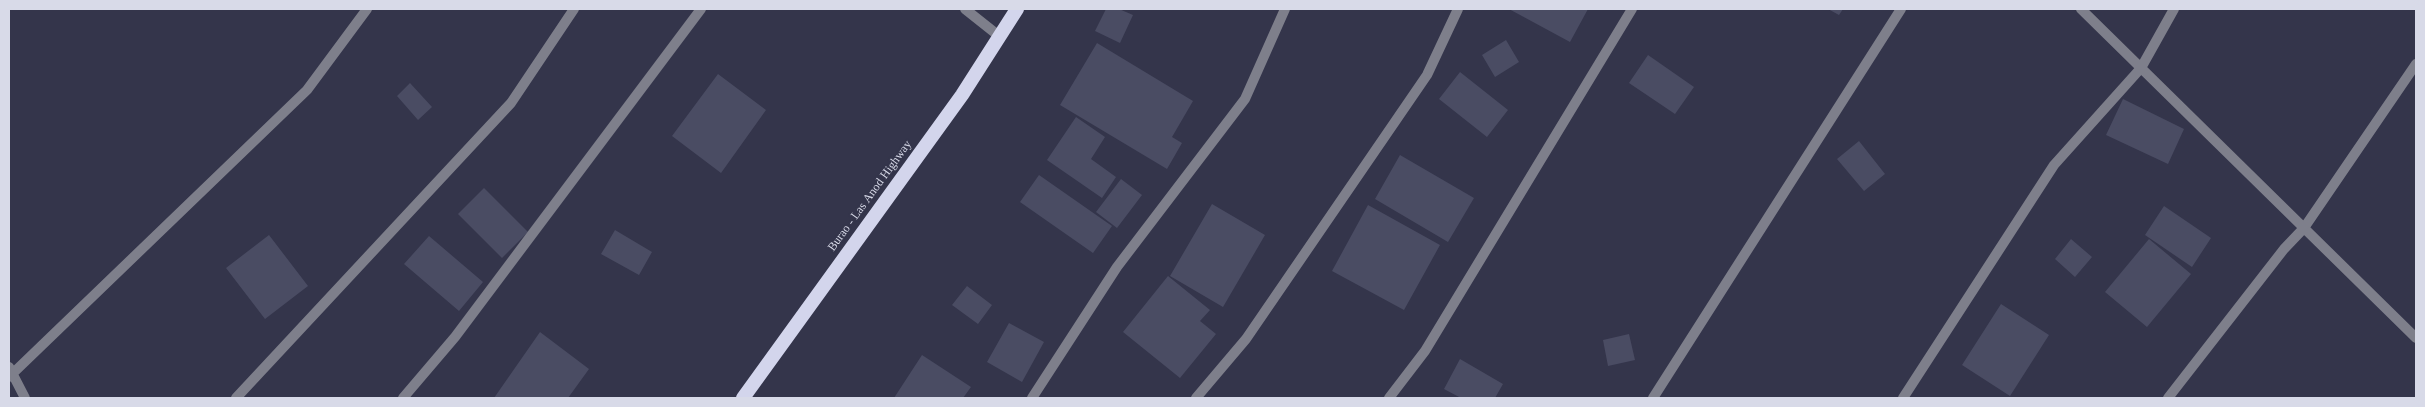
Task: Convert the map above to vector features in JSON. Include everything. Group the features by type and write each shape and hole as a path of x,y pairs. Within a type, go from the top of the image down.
{"highway":[{"name":"Burao - Las Anod Highway","path":"743,398 962,95 1017,9"}],"street":[{"path":"25,398 10,372 308,90 367,9"},
{"path":"236,398 511,102 574,9"},
{"path":"403,398 455,337 701,9"},
{"path":"965,9 1000,36"},
{"path":"1032,398 1117,267 1245,98 1285,9"},
{"path":"1196,398 1246,339 1422,83 1458,9"},
{"path":"1389,398 1425,351 1632,9"},
{"path":"1653,398 1902,9"},
{"path":"2081,9 2416,338"},
{"path":"1903,398 2054,165 2141,68 2174,9"},
{"path":"2168,398 2284,249 2304,228 2416,64"}],"building":[{"path":"1106,9 1119,9 1133,15 1120,43 1095,31"},
{"path":"1509,9 1588,9 1570,42"},
{"path":"1828,9 1843,9 1839,15"},
{"path":"1506,40 1519,62 1495,77 1482,55"},
{"path":"1097,43 1193,101 1172,137 1182,143 1167,169 1060,105"},
{"path":"1648,55 1694,87 1675,114 1629,83"},
{"path":"1460,72 1508,110 1487,137 1439,99"},
{"path":"718,74 766,110 721,173 672,136"},
{"path":"410,83 432,107 418,120 397,96"},
{"path":"2123,99 2184,129 2168,164 2106,135"},
{"path":"1076,117 1105,137 1091,159 1116,177 1102,198 1047,160"},
{"path":"1859,141 1885,174 1864,191 1837,159"},
{"path":"1400,155 1474,198 1448,242 1375,199"},
{"path":"1039,175 1112,226 1093,253 1020,202"},
{"path":"1121,179 1142,195 1117,228 1096,212"},
{"path":"484,188 528,232 502,258 458,214"},
{"path":"1212,204 1265,235 1223,307 1170,276"},
{"path":"1368,205 1440,245 1404,310 1332,271"},
{"path":"2164,206 2211,238 2192,267 2145,235"},
{"path":"615,230 652,252 639,275 601,254"},
{"path":"269,235 308,286 265,319 226,268"},
{"path":"429,236 483,282 459,311 404,264"},
{"path":"2071,239 2092,257 2075,277 2055,259"},
{"path":"2149,239 2191,274 2147,327 2105,292"},
{"path":"1168,276 1210,310 1200,321 1216,334 1180,378 1123,332"},
{"path":"967,286 992,305 978,324 952,305"},
{"path":"2001,304 2049,335 2010,396 1962,365"},
{"path":"1009,323 1044,342 1022,382 987,362"},
{"path":"540,332 589,369 568,398 494,398"},
{"path":"1629,334 1635,360 1608,366 1603,340"},
{"path":"922,355 971,387 963,398 894,398"},
{"path":"1460,359 1503,384 1495,398 1461,398 1444,389"}]}
